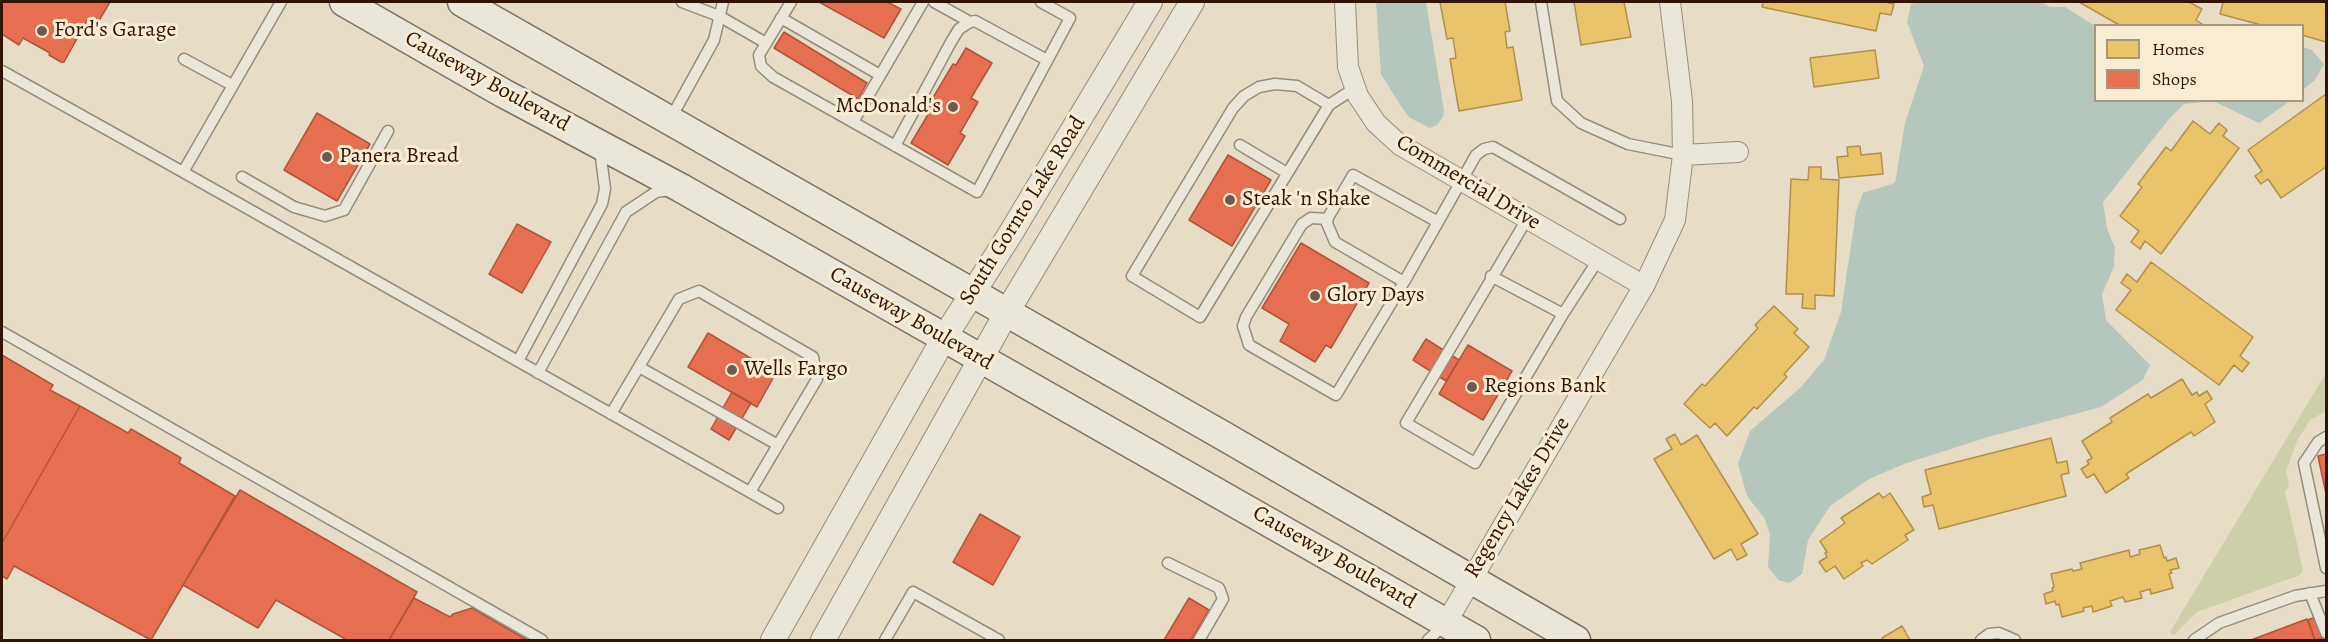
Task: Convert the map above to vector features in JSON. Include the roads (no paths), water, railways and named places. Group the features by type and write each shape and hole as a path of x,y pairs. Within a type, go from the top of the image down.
{"main road":[{"name":"Causeway Boulevard","path":"344,2 503,93 681,188 981,359 1439,635 1476,640"},
{"path":"462,2 1472,578 1576,640"}],"street":[{"name":"South Gornto Lake Road","path":"773,640 944,338 1150,2"},
{"name":"South Gornto Lake Road","path":"823,640 1007,312 1192,2"},
{"name":"Commercial Drive","path":"1345,2 1348,67 1355,88 1376,123 1400,145 1644,286"},
{"name":"Regency Lakes Drive","path":"1439,635 1644,286 1675,220 1683,155 1682,101 1670,2"},
{"path":"1683,155 1738,152"}],"lane":[{"path":"183,172 281,2"},
{"path":"682,2 719,16 766,43"},
{"path":"670,119 714,40 723,2"},
{"path":"791,2 759,55 761,66 772,77 977,192 1070,18 1041,2"},
{"path":"853,122 923,2"},
{"path":"934,2 970,22"},
{"path":"1541,2 1557,101 1581,123 1628,144 1683,155"},
{"path":"781,18 880,75"},
{"path":"896,146 951,42 959,29 970,22 975,21 1047,60"},
{"path":"184,58 232,85"},
{"path":"2,71 778,508"},
{"path":"1329,105 1297,86 1275,84 1259,87 1245,96 1233,108 1132,276 1200,316 1329,105 1355,88"},
{"path":"242,177 294,207 325,216 344,210 388,131"},
{"path":"518,361 602,204 605,189 599,143"},
{"path":"1240,145 1287,173"},
{"path":"1328,219 1311,218 1302,224 1246,317 1243,326 1250,345 1335,395 1404,282 1476,155 1484,148 1493,147 1620,219"},
{"path":"1404,282 1335,242 1326,221 1353,175 1438,222"},
{"path":"538,373 626,212 656,192 681,188"},
{"path":"1527,219 1491,276 1406,423 1475,463 1563,314 1598,260"},
{"path":"1491,276 1563,314"},
{"path":"611,414 679,299 699,291 813,357 817,379 750,492"},
{"path":"2,332 542,640"},
{"path":"639,367 778,445"},
{"path":"2326,437 2318,442 2304,463 2326,568"},
{"path":"1168,563 1219,588 1222,599 1199,640"},
{"path":"2194,640 2218,623 2295,596 2326,591"},
{"path":"885,640 913,592 999,640"},
{"path":"2310,593 2326,633"},
{"path":"1981,640 1989,634 1999,633 2014,640"}],"place":[{"name":"Ford's Garage","path":"42,31"},
{"name":"McDonald's","path":"953,107"},
{"name":"Panera Bread","path":"327,157"},
{"name":"Steak 'n Shake","path":"1230,200"},
{"name":"Glory Days","path":"1315,296"},
{"name":"Wells Fargo","path":"732,370"},
{"name":"Regions Bank","path":"1472,387"}]}
